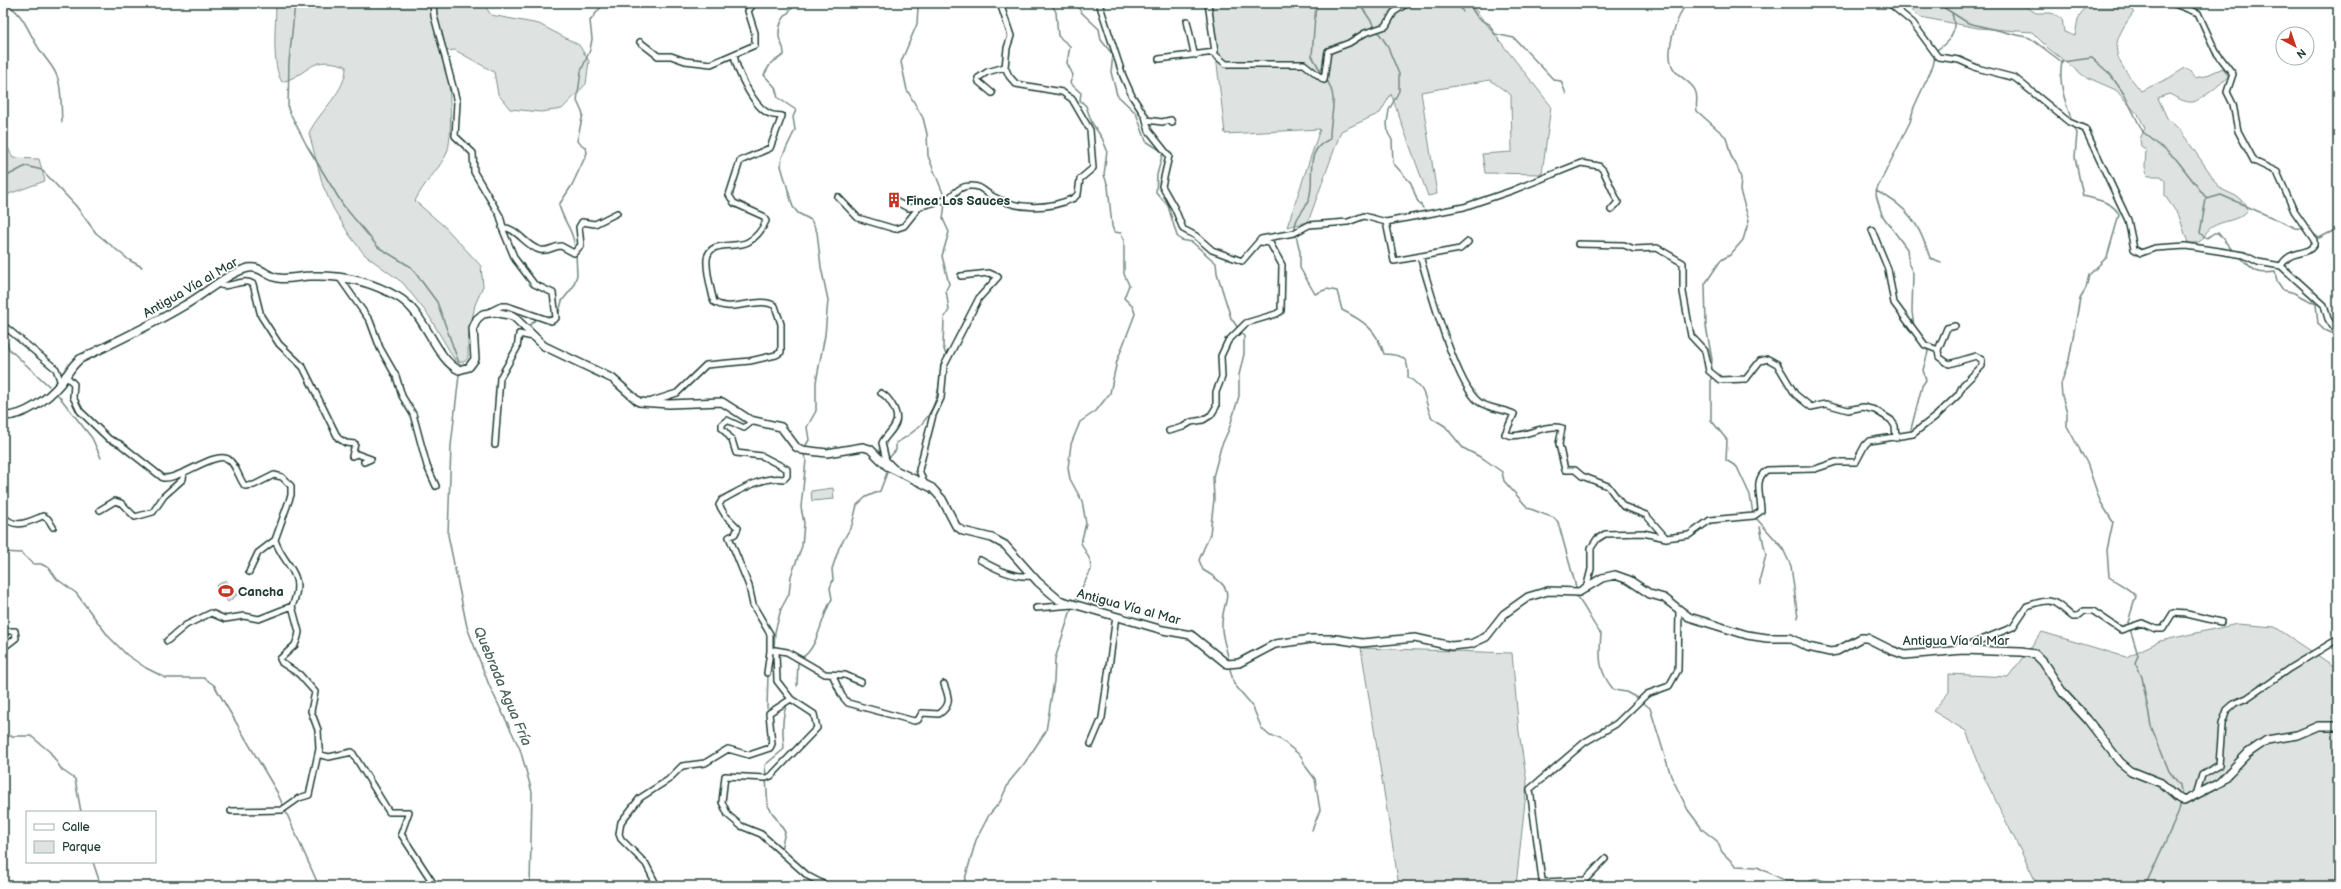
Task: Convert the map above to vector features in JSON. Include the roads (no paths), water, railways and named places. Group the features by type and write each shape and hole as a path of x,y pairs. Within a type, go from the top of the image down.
{"main road":[{"name":"Antigua Vía al Mar","path":"3,416 19,414 29,410 61,383 65,375 80,359 183,307 236,272 252,267 280,279 310,276 339,277 368,281 405,301 418,314 446,359 459,370 469,367 473,363 476,351 474,324 479,316 489,312"},
{"path":"489,312 513,316 544,346 613,380 641,403"},
{"name":"Antigua Vía al Mar","path":"641,403 669,404 722,402 750,420 781,427 796,447 802,450 827,453 863,447 870,450 887,466 932,488 942,499 956,526 963,531 1001,543 1052,595 1076,605 1163,630 1191,635 1206,645 1221,660 1233,665 1271,646 1312,639 1336,639 1362,643 1415,638 1460,646 1486,637 1512,607 1533,594 1548,590 1579,592 1585,590 1602,578 1615,575 1629,580 1650,594 1664,598 1689,617 1704,623 1760,638 1790,638 1819,651 1837,651 1855,641 1867,638 1905,655 1953,650 2021,652 2034,654 2043,662 2063,694 2087,719 2120,762 2131,771 2161,783 2182,800 2196,795 2219,783 2248,752 2267,740 2296,735 2318,726 2338,726"}],"street":[{"path":"433,3 434,16 457,102 455,136 472,153 474,172 500,216 503,227 502,232 516,259 534,284 553,293 556,318 551,321 507,306 501,306 489,312"},
{"path":"640,42 658,56 671,56 699,63 717,63 734,54 752,48 756,43 755,33 748,11 754,3"},
{"path":"897,202 909,208 944,201 960,187 972,185 980,187 994,197 1007,202 1041,208 1066,201 1078,194 1080,179 1092,170 1094,165 1091,136 1086,120 1072,99 1065,93 1016,84 1012,80 1005,67 1007,48 1011,36 1000,3"},
{"path":"1099,3 1122,76 1147,120 1151,135 1168,153 1169,158 1162,186 1175,209 1183,230 1196,236 1214,251 1239,261 1243,260 1262,238 1294,233 1309,225 1346,222 1361,217 1386,222 1464,207 1511,191 1581,163 1599,166 1603,170 1618,202 1610,210"},
{"path":"1208,3 1215,51 1213,53"},
{"path":"1159,59 1213,53 1226,64 1304,64 1324,80 1328,51 1349,43 1365,33 1386,26 1394,12 1408,3"},
{"path":"1889,3 1916,26 1938,57 1959,60 1977,68 2015,78 2069,122 2085,129 2128,220 2134,249 2136,252 2141,253 2155,248 2186,246 2244,255 2258,262 2281,266 2322,303 2338,334"},
{"path":"2172,3 2198,13 2216,52 2233,74 2228,92 2233,104 2238,131 2254,161 2277,172 2294,211 2306,226 2314,240 2314,245 2311,249 2292,254 2286,258 2281,266"},
{"path":"1187,21 1194,53 1196,55"},
{"path":"641,403 673,396 706,365 750,362 776,356 781,352 781,324 775,306 769,303 730,306 716,303 708,267 707,259 712,249 719,246 748,242 757,236 766,221 763,216 734,203 729,195 740,161 770,148 782,116 770,115 758,103 741,79 734,54"},
{"path":"992,94 979,82 978,78 987,72 1005,67"},
{"path":"1147,120 1162,122 1170,120 1172,123"},
{"path":"838,197 858,218 895,229 904,226 912,214 923,204"},
{"path":"503,227 538,249 551,250 561,246 574,253 581,245 579,228 582,222 595,224 617,213"},
{"path":"1386,222 1394,260 1460,249 1468,242"},
{"path":"1872,230 1888,269 1894,302 1925,345 1938,350"},
{"path":"1169,431 1184,427 1191,422 1203,420 1211,415 1216,407 1216,392 1222,377 1221,356 1228,341 1246,323 1276,314 1281,310 1281,264 1269,243 1257,243"},
{"path":"1578,244 1624,245 1634,249 1657,248 1681,262 1684,265 1683,292 1691,336 1705,351 1709,371 1715,378 1720,380 1746,379 1760,361 1768,359 1777,364 1794,394 1811,407 1826,404 1850,410 1863,407 1875,410 1891,420 1895,426 1896,438"},
{"path":"1420,256 1439,322 1466,382 1479,402 1514,414 1505,434 1527,433 1551,426 1562,428 1560,447 1565,470 1575,470 1582,476 1608,486 1624,506 1646,515 1666,538"},
{"path":"924,483 919,470 932,415 941,398 944,366 979,298 998,277 989,273 961,276"},
{"path":"339,277 370,321 380,348 396,376 402,396 413,414 428,469 436,486"},
{"path":"218,284 225,286 248,281 253,284 261,316 279,344 303,368 338,438 346,443 355,444 352,456 360,454 371,459 364,462"},
{"path":"3,325 56,369 61,383"},
{"path":"1585,590 1591,569 1591,548 1600,537 1605,534 1643,532 1666,538 1689,535 1705,522 1716,518 1754,516 1761,510 1759,479 1767,470 1815,469 1836,462 1856,462 1867,442 1912,434 1936,416 1958,395 1963,385 1983,364 1982,360 1976,356 1947,364 1939,357 1938,350 1947,328 1955,326"},
{"path":"495,445 500,378 517,348 519,334 533,337"},
{"path":"65,375 74,384 73,397 75,405 109,439 120,444 163,478 224,458 230,461 245,486 254,485 271,475 282,477 291,486 292,492 275,540 258,553 249,572"},
{"path":"881,393 890,399 896,419 896,424 882,443 886,460 897,470"},
{"path":"750,420 749,424 744,428 727,420 722,424 722,428 732,440 736,454 766,458 787,469 788,476 784,479 761,480 722,500 719,505 724,515 738,528 735,534 729,537 729,540 749,586 753,604 770,634 772,651 767,673"},
{"path":"100,510 115,501 121,503 135,517 153,512 164,496 183,479 184,472"},
{"path":"3,516 10,523 16,525 42,516 48,519 52,527"},
{"path":"231,811 282,810 299,798 309,795 319,749 318,730 311,711 315,692 299,674 282,663 280,659 295,645 298,637 299,632 292,606 296,598 297,581 275,540"},
{"path":"980,560 1001,572 1023,577 1032,576"},
{"path":"1953,650 1961,644 1969,645 2013,627 2027,606 2047,600 2052,600 2073,617 2077,617 2084,611 2093,611 2121,630 2142,623 2156,629 2163,629 2173,613 2221,622"},
{"path":"1036,608 1076,605"},
{"path":"167,641 186,626 211,613 225,619 244,616 259,619 292,606"},
{"path":"1605,859 1585,880 1545,882 1542,880 1530,789 1585,742 1610,729 1647,694 1669,686 1675,679 1678,670 1679,610"},
{"path":"1091,744 1102,718 1116,616"},
{"path":"3,631 15,631 16,638 3,648"},
{"path":"2196,795 2202,775 2219,765 2222,724 2227,710 2234,703 2247,698 2290,668 2338,639"},
{"path":"772,651 786,652 825,674 845,676 861,682"},
{"path":"772,651 778,659 776,680 790,699 814,714 818,726 816,732 800,745 771,776 766,778 725,776 722,802 724,809 735,822 761,834 808,876 827,886"},
{"path":"833,676 842,696 848,703 914,721 918,720 922,713 936,714 945,709 949,701 944,684"},
{"path":"657,886 646,864 621,839 619,829 624,817 640,798 668,780 682,766 705,763 728,749 749,755 770,748 772,744 769,713 790,699"},
{"path":"319,749 321,754 329,757 352,752 388,812 409,812 401,834 435,886"}],"waterway":[{"path":"3,3 10,7 21,18 55,72 60,89 62,122"},
{"name":"Quebrada Agua Fría","path":"295,3 289,62 288,109 307,146 343,205 378,247 411,267 437,302 459,363"},
{"path":"575,250 573,238 559,205 572,185 587,153 586,148 577,141 583,114 577,101 581,71 590,50 592,39 590,21 604,3"},
{"path":"796,3 784,17 780,25 779,37 784,50 784,55 771,63 764,75 775,87 778,98 796,110 793,117 795,130 782,157 781,166 793,207 798,213 811,220 817,232 821,267 828,300 825,335 816,382 816,411 807,427 809,440 806,445"},
{"path":"920,3 918,7 917,24 901,62 907,90 923,118 927,134 928,156 945,198"},
{"path":"1051,3 1056,12 1058,36 1070,46 1067,63 1073,75 1070,83 1081,93 1080,100 1086,106 1092,123 1102,138 1107,150 1104,175 1108,186 1112,226 1114,232 1121,233 1124,239 1124,274 1129,285 1124,298 1133,307 1135,314 1117,361 1110,393 1096,411 1080,422 1071,444 1068,468 1070,479 1082,501 1086,523 1081,543 1090,560 1091,570 1075,601"},
{"path":"1076,3 1081,12 1099,29 1101,40 1113,55 1111,72 1117,95 1136,113 1146,141 1163,152 1157,175 1156,192 1168,206 1177,236 1181,240 1192,242 1216,263 1217,273 1231,318 1238,328"},
{"path":"1316,3 1312,56 1323,75"},
{"path":"1359,3 1375,27"},
{"path":"1458,3 1463,12"},
{"path":"1468,3 1478,18 1489,24 1495,34 1514,38 1554,80 1561,81 1566,94"},
{"path":"1686,3 1672,37 1670,46 1671,64 1675,71 1695,90 1697,96 1697,111 1726,137 1731,156 1737,166 1741,178 1740,191 1749,220 1743,240 1730,255 1721,260 1705,284 1706,326 1712,360 1711,371"},
{"path":"1937,3 1968,23 2030,38 2062,62 2092,58 2110,74 2124,94 2143,132 2176,159 2207,199 2221,195 2296,228 2304,229"},
{"path":"1935,51 1945,44 1951,36 1954,26 1952,14"},
{"path":"1377,30 1387,45 1399,74 1399,91 1389,110 1387,123 1388,133 1392,140 1393,163 1411,183 1417,200 1423,208"},
{"path":"1914,327 1912,312 1913,273 1909,265 1907,249 1882,215 1876,195 1877,189 1910,122 1914,107 1933,66 1935,56"},
{"path":"2062,62 2062,85 2072,121"},
{"path":"1295,230 1296,221 1307,203 1311,191 1313,157 1321,144 1330,139 1333,101 1330,86 1326,79"},
{"path":"2074,127 2077,133 2075,157 2083,196 2109,204 2117,211 2119,215 2107,257 2089,275 2086,288 2080,298 2069,360 2061,384 2062,396 2067,412 2067,426 2087,463 2100,501 2113,522 2107,550 2109,577 2136,596 2128,622 2138,655 2135,663 2142,677 2151,726 2169,771 2180,785 2182,798"},
{"path":"3,178 26,166 42,170 76,206 96,233 129,260 142,267"},
{"path":"1876,191 1897,203 1905,210 1917,226 1930,258 1941,262"},
{"path":"2206,199 2200,233 2207,238 2214,233 2218,233 2233,251"},
{"path":"945,203 943,219 949,232 942,256 949,284 946,290 949,310 945,317"},
{"path":"2311,232 2319,238 2335,230 2338,231"},
{"path":"1296,235 1300,252 1300,268 1315,294 1327,289 1337,291 1342,310 1357,318 1369,327 1378,339 1384,354 1400,356 1406,361 1408,377 1423,391 1432,418 1445,426 1463,448 1484,459 1502,472 1504,481 1528,508 1554,518 1558,522 1576,587"},
{"path":"558,316 562,301 573,287 577,275 576,254"},
{"path":"2240,257 2259,272 2275,272 2277,281 2283,290 2295,293 2316,304 2318,324 2324,330 2333,334 2338,343"},
{"path":"528,327 536,319 553,323 557,320"},
{"path":"942,366 946,355 943,346 944,319"},
{"path":"3,331 9,349 49,386"},
{"path":"1229,661 1222,630 1222,619 1227,596 1226,590 1223,584 1203,570 1199,560 1210,534 1214,499 1213,477 1221,447 1229,429 1239,396 1239,375 1244,354 1244,336 1239,332"},
{"path":"519,348 522,336"},
{"path":"1911,429 1922,386 1926,380 1923,370 1928,352 1926,347"},
{"name":"Quebrada Agua Fría","path":"459,375 451,446 448,535 467,627 489,685 520,749 532,792 530,886"},
{"path":"1711,375 1711,420 1727,440 1726,460 1737,467 1750,495 1753,514"},
{"path":"889,458 896,450 896,443 914,431 927,417 936,400 940,378"},
{"path":"58,395 92,438 101,458"},
{"path":"774,649 775,632 781,609 789,594 791,576 802,546 804,523 801,507 806,460 803,453"},
{"path":"801,658 812,648 832,599 830,588 833,580 832,569 839,548 852,525 857,505 866,497 880,491 888,470"},
{"path":"1755,517 1782,547 1791,566 1798,618"},
{"path":"1760,527 1766,555 1760,578 1760,585"},
{"path":"3,552 21,553 34,564 41,564 49,568 57,579 76,593 109,637 127,655 146,668 166,678 204,678 214,685 277,792 319,886"},
{"path":"1577,597 1601,634 1600,657 1602,670 1605,677 1614,690 1626,692 1639,699"},
{"path":"963,886 976,840 989,815 1000,802 1009,782 1024,764 1046,731 1054,681 1055,659 1072,607"},
{"path":"797,686 798,661"},
{"path":"1230,669 1234,684 1252,705 1262,729 1270,736 1279,738 1301,756 1306,767 1315,779 1320,810 1312,830"},
{"path":"767,708 768,674"},
{"path":"1641,701 1650,708 1671,776 1688,810 1703,830 1717,841 1722,852 1736,866 1757,867 1786,881 1807,882 1818,879 1826,882 1829,886"},
{"path":"766,776 765,765 784,749 783,720 787,704"},
{"path":"3,740 9,736 31,736 50,752 62,770 75,779 81,811"},
{"path":"766,779 768,806 785,832 781,849"},
{"path":"2145,886 2178,814 2181,802"},
{"path":"93,863 99,880 98,886"}],"place":[{"name":"Finca Los Sauces","path":"894,200"},
{"name":"Cancha","path":"226,591"}]}
